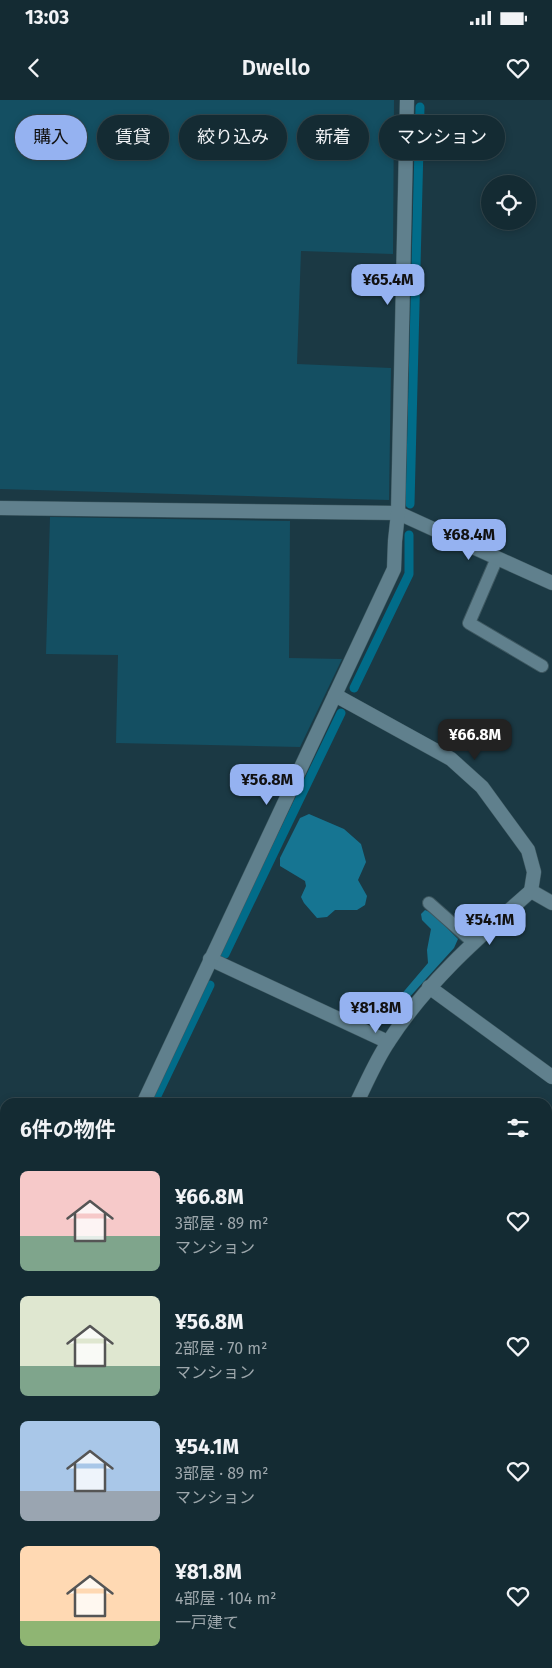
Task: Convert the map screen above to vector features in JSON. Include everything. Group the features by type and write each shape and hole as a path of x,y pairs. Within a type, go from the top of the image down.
{"street":[{"path":"146,1098 394,569 398,513 407,100"},
{"path":"0,508 398,513 552,583"},
{"path":"335,695 451,758 482,787 528,850 534,872 531,891 473,942 429,987 388,1042 359,1098"},
{"path":"531,891 552,902"},
{"path":"210,959 388,1042"},
{"path":"429,987 552,1077"}],"lane":[{"path":"497,558 470,623 542,666"},
{"path":"429,903 473,942"}],"shaded area":[{"path":"0,100 394,100 394,115 379,115 379,160 394,160 393,254 301,251 297,364 391,368 389,500 0,489"},
{"path":"50,517 290,521 289,658 342,659 300,747 116,743 118,655 46,654"},
{"path":"309,814 344,829 361,844 366,862 358,880 367,896 365,905 357,910 335,910 327,917 317,918 301,897 306,886 305,881 280,866 280,858 300,818"},
{"path":"425,910 432,913 458,939 454,948 397,1011 380,1019 362,1018 359,1009 365,1000 394,1003 428,963 427,950 431,929 422,920 421,914"}],"waterway":[{"path":"410,504 420,107"},
{"path":"354,688 409,574 409,535"},
{"path":"225,954 341,713"},
{"path":"156,1098 210,985"}]}
